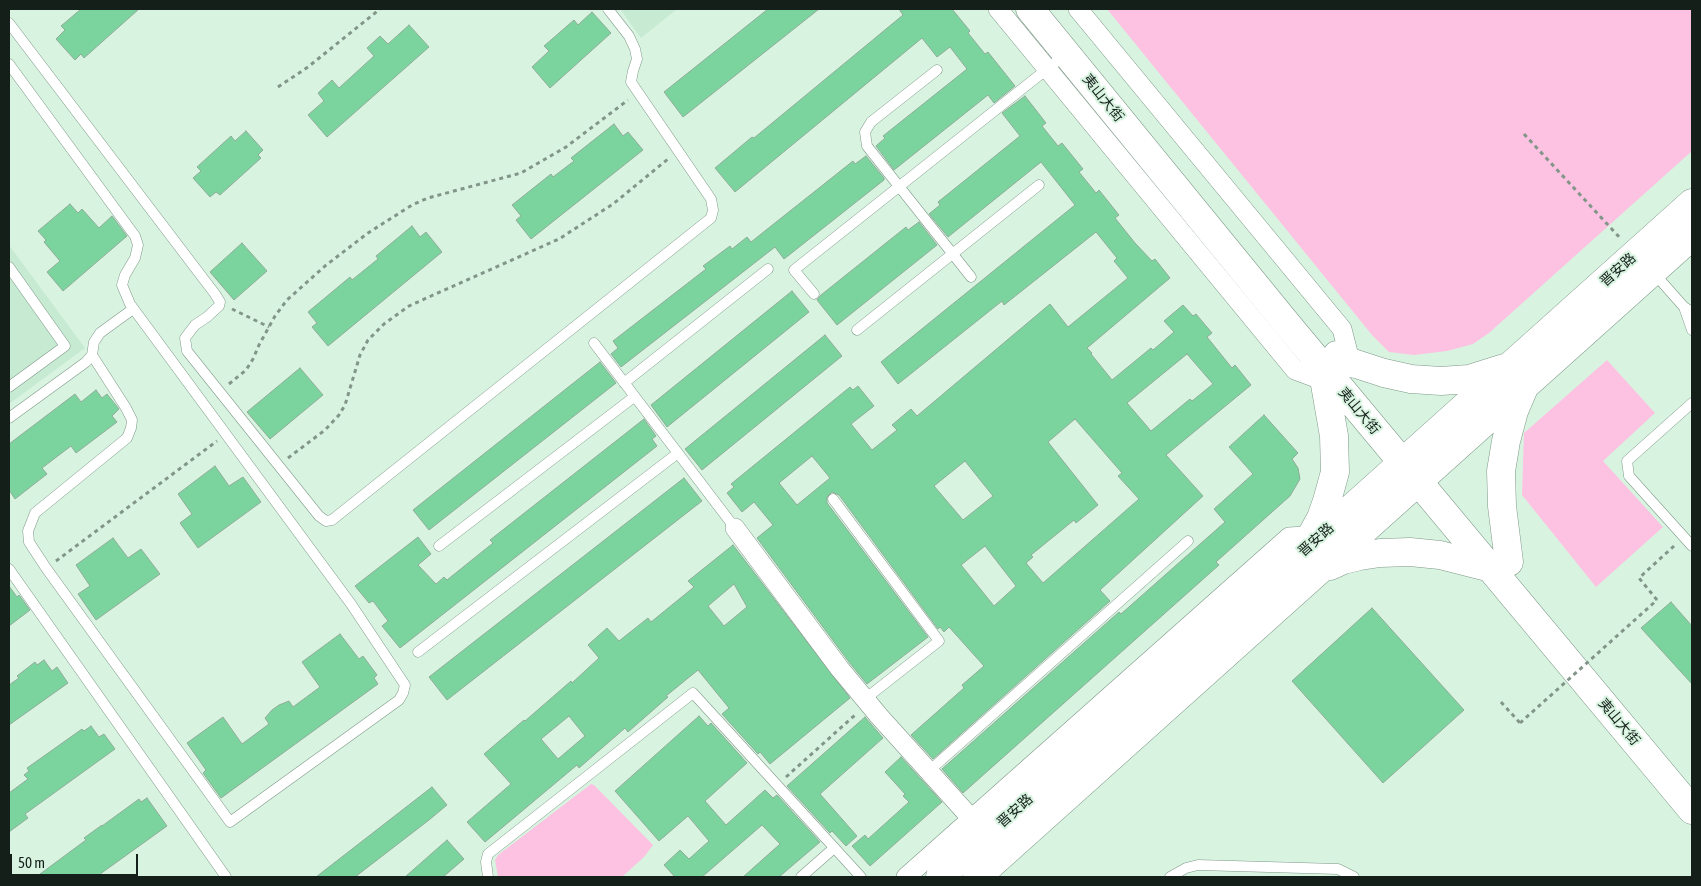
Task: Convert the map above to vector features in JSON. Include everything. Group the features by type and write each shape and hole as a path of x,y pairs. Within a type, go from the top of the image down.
{"main road":[{"name":"夷山大街","path":"1030,9 1056,61 1338,371"},
{"name":"夷山大街","path":"1055,9 1338,371 1500,565 1692,782"},
{"name":"晋安路","path":"940,877 979,828 1314,549 1417,466 1644,263 1692,203"},
{"name":"晋安路","path":"1644,263 1692,236"},
{"path":"1338,371 1384,373 1441,382 1469,378 1517,376 1514,412 1506,441 1501,471 1500,565 1410,552 1380,553 1344,560 1314,549 1335,472 1334,436 1338,371"},
{"name":"晋安路","path":"977,877 1314,549 1417,466"},
{"name":"夷山大街","path":"1500,565 1692,810"}],"street":[{"path":"998,9 1056,61"},
{"path":"1078,9 1342,330 1338,371"},
{"path":"735,528 840,669 860,707 929,771 979,828 906,877"}],"lane":[{"path":"9,23 215,294 220,302 219,306 195,325 185,338 187,351 319,516 326,521 332,520 711,218 713,210 711,199 631,82 637,59 635,49 629,36 608,9"},
{"path":"814,294 794,270 1056,61"},
{"path":"9,64 135,236 138,245 136,258 125,274 122,285 133,309 351,604 405,684 399,700 230,822 29,542 28,532 35,513 127,438 131,428 132,420 126,408 92,355"},
{"path":"937,70 871,122 866,132 868,146 971,277"},
{"path":"857,330 1039,185"},
{"path":"1644,263 1688,310 1692,330"},
{"path":"9,267 66,346 9,387"},
{"path":"624,383 768,269"},
{"path":"9,418 86,362 92,355 94,342 100,333 133,309"},
{"path":"594,343 735,528"},
{"path":"439,546 634,396"},
{"path":"1692,403 1627,461 1629,476 1692,546"},
{"path":"418,652 678,453"},
{"path":"833,500 940,641 860,707"},
{"path":"929,771 1188,541"},
{"path":"9,569 226,877"},
{"path":"488,877 486,862 488,854 693,692 861,877"},
{"path":"801,877 834,848"},
{"path":"1170,877 1186,868 1198,865 1338,870 1354,877"}],"path":[{"path":"278,87 308,67 380,9"},
{"path":"219,391 246,370 269,327 287,300 325,266 390,219 412,205 428,198 521,173 566,147 638,92"},
{"path":"1524,134 1644,263"},
{"path":"279,466 325,430 339,415 345,405 360,355 368,340 384,324 409,306 559,239 613,204 678,150"},
{"path":"220,302 240,314 269,327"},
{"path":"46,568 226,435"},
{"path":"1501,702 1520,723 1657,600 1639,578 1684,537"},
{"path":"777,785 860,707"}],"shaded area":[{"path":"620,9 677,9 641,38"},
{"path":"1107,9 1692,9 1692,151 1489,333 1473,344 1447,351 1414,355 1389,352 1372,335"},
{"path":"9,245 85,348 9,404"},
{"path":"1607,360 1655,413 1603,461 1663,527 1596,587 1522,495 1524,433"},
{"path":"591,784 653,845 644,857 622,877 498,877 495,860 498,855"}],"building":[{"path":"81,9 139,9 84,58 81,54 75,60 56,39 65,30 61,26"},
{"path":"768,9 819,9 683,117 664,92"},
{"path":"899,9 952,9 970,31 968,33 985,54 988,52 1015,86 994,103 988,95 894,170 876,146 885,138 883,136 967,69 950,47 937,57 922,38 735,192 715,168 903,15"},
{"path":"592,12 611,33 550,88 532,67 549,51 544,46 574,20 578,25"},
{"path":"409,25 429,47 327,137 308,115 324,101 318,93 332,80 339,88 374,56 367,48 380,36 388,44"},
{"path":"1025,96 1046,123 1042,126 1058,146 1062,143 1083,169 1079,172 1096,193 1099,190 1119,215 1115,218 1135,243 1152,261 1155,259 1170,278 1087,348 1112,380 1174,332 1164,321 1183,305 1193,316 1196,314 1212,333 1207,337 1232,368 1235,365 1251,385 1166,455 1203,496 1100,590 1110,601 933,759 911,735 964,688 962,685 984,666 949,627 944,632 940,627 938,629 839,495 832,492 827,497 827,503 928,637 867,684 757,538 773,525 754,502 742,512 727,493 734,487 731,484 850,387 853,390 858,386 874,406 851,424 872,450 897,430 892,425 911,409 917,416 1050,304 1068,327 1128,278 1114,261 1117,258 1096,232 1004,305 1002,301 898,384 881,362 1075,205 1041,162 948,237 929,214 940,205 938,202 1020,136 1002,113","holes":["1187,354 1213,384 1192,401 1190,399 1151,431 1127,403","1075,419 1122,473 1118,476 1139,499 1043,583 1026,563 1033,557 1031,555 1074,520 1076,523 1098,505 1048,442","812,456 830,478 797,505 779,483","965,461 993,496 963,520 934,486","985,546 1016,586 994,606 961,565"]},
{"path":"614,124 623,136 628,132 643,150 531,239 516,220 521,216 512,205 551,174 553,177 574,161 571,158"},
{"path":"246,131 263,150 258,155 261,158 220,195 216,192 210,197 193,178 201,171 197,167 231,136 235,141"},
{"path":"866,156 884,180 784,259 775,247 621,367 611,354 618,348 613,341 706,269 703,266 730,246 732,249 747,237 751,242 853,161 855,164"},
{"path":"70,204 78,213 82,209 99,228 112,216 127,236 63,291 47,272 60,261 44,242 46,240 38,231"},
{"path":"919,222 937,245 837,325 817,300 906,227 908,230"},
{"path":"412,226 420,237 426,232 442,252 328,346 312,327 317,323 308,312 350,277 352,280 378,259 376,256"},
{"path":"242,243 267,271 234,300 210,272"},
{"path":"792,291 809,312 667,427 651,405"},
{"path":"825,335 842,356 702,470 685,449"},
{"path":"600,362 616,383 429,530 413,510"},
{"path":"300,368 323,395 270,439 247,412"},
{"path":"96,390 102,398 107,394 119,409 112,416 117,422 76,453 71,446 42,468 47,474 15,499 9,490 9,444 75,394 81,402"},
{"path":"1264,415 1298,453 1292,459 1298,468 1300,479 1290,496 1216,562 1219,565 963,793 942,769 1119,612 1121,614 1225,522 1214,509 1253,474 1229,447"},
{"path":"644,419 656,436 652,439 657,446 400,648 382,626 388,621 373,601 369,603 355,586 418,537 431,554 418,565 436,584 444,577 447,580 493,543 490,540"},
{"path":"215,466 229,486 243,477 261,502 198,548 180,523 192,514 178,494"},
{"path":"684,478 702,501 447,700 429,677"},
{"path":"113,538 128,558 141,549 160,574 96,620 78,594 90,586 76,565"},
{"path":"733,545 850,698 770,764 760,752 758,754 722,714 729,708 698,670 666,696 668,697 628,732 625,728 579,768 577,765 485,842 467,822 511,784 484,754 571,681 572,683 599,658 588,645 607,628 619,641 648,618 651,622 694,587 688,581","holes":["734,584 747,607 724,626 708,606","569,716 585,736 558,759 541,739"]},
{"path":"9,586 17,597 19,595 30,610 9,626"},
{"path":"1671,602 1692,626 1692,684 1641,628"},
{"path":"1372,608 1464,710 1383,783 1292,681"},
{"path":"340,634 359,659 363,656 377,675 374,678 378,684 221,798 203,773 206,770 187,743 223,717 242,744 269,724 265,718 272,710 289,701 293,707 320,687 302,662"},
{"path":"44,660 52,671 57,667 68,683 9,725 9,685 35,662 37,665"},
{"path":"699,716 708,726 711,723 747,763 705,801 726,825 765,790 773,798 777,795 820,842 779,877 743,877 780,844 762,825 702,877 675,877 664,865 680,850 689,859 709,841 688,816 659,841 615,791"},
{"path":"865,717 883,738 820,794 857,836 846,846 832,831 830,833 787,786"},
{"path":"91,726 99,737 104,734 115,749 25,814 28,818 9,832 9,793 28,779 24,775 29,771 27,768 82,729 84,731"},
{"path":"901,757 942,802 870,866 852,846 865,835 868,839 909,802 903,796 905,794 885,772"},
{"path":"432,787 447,805 429,820 355,877 316,877"},
{"path":"147,798 167,826 96,877 36,877 86,840 84,838 102,825 139,799 141,802"},
{"path":"447,840 464,859 443,877 405,877"}]}
